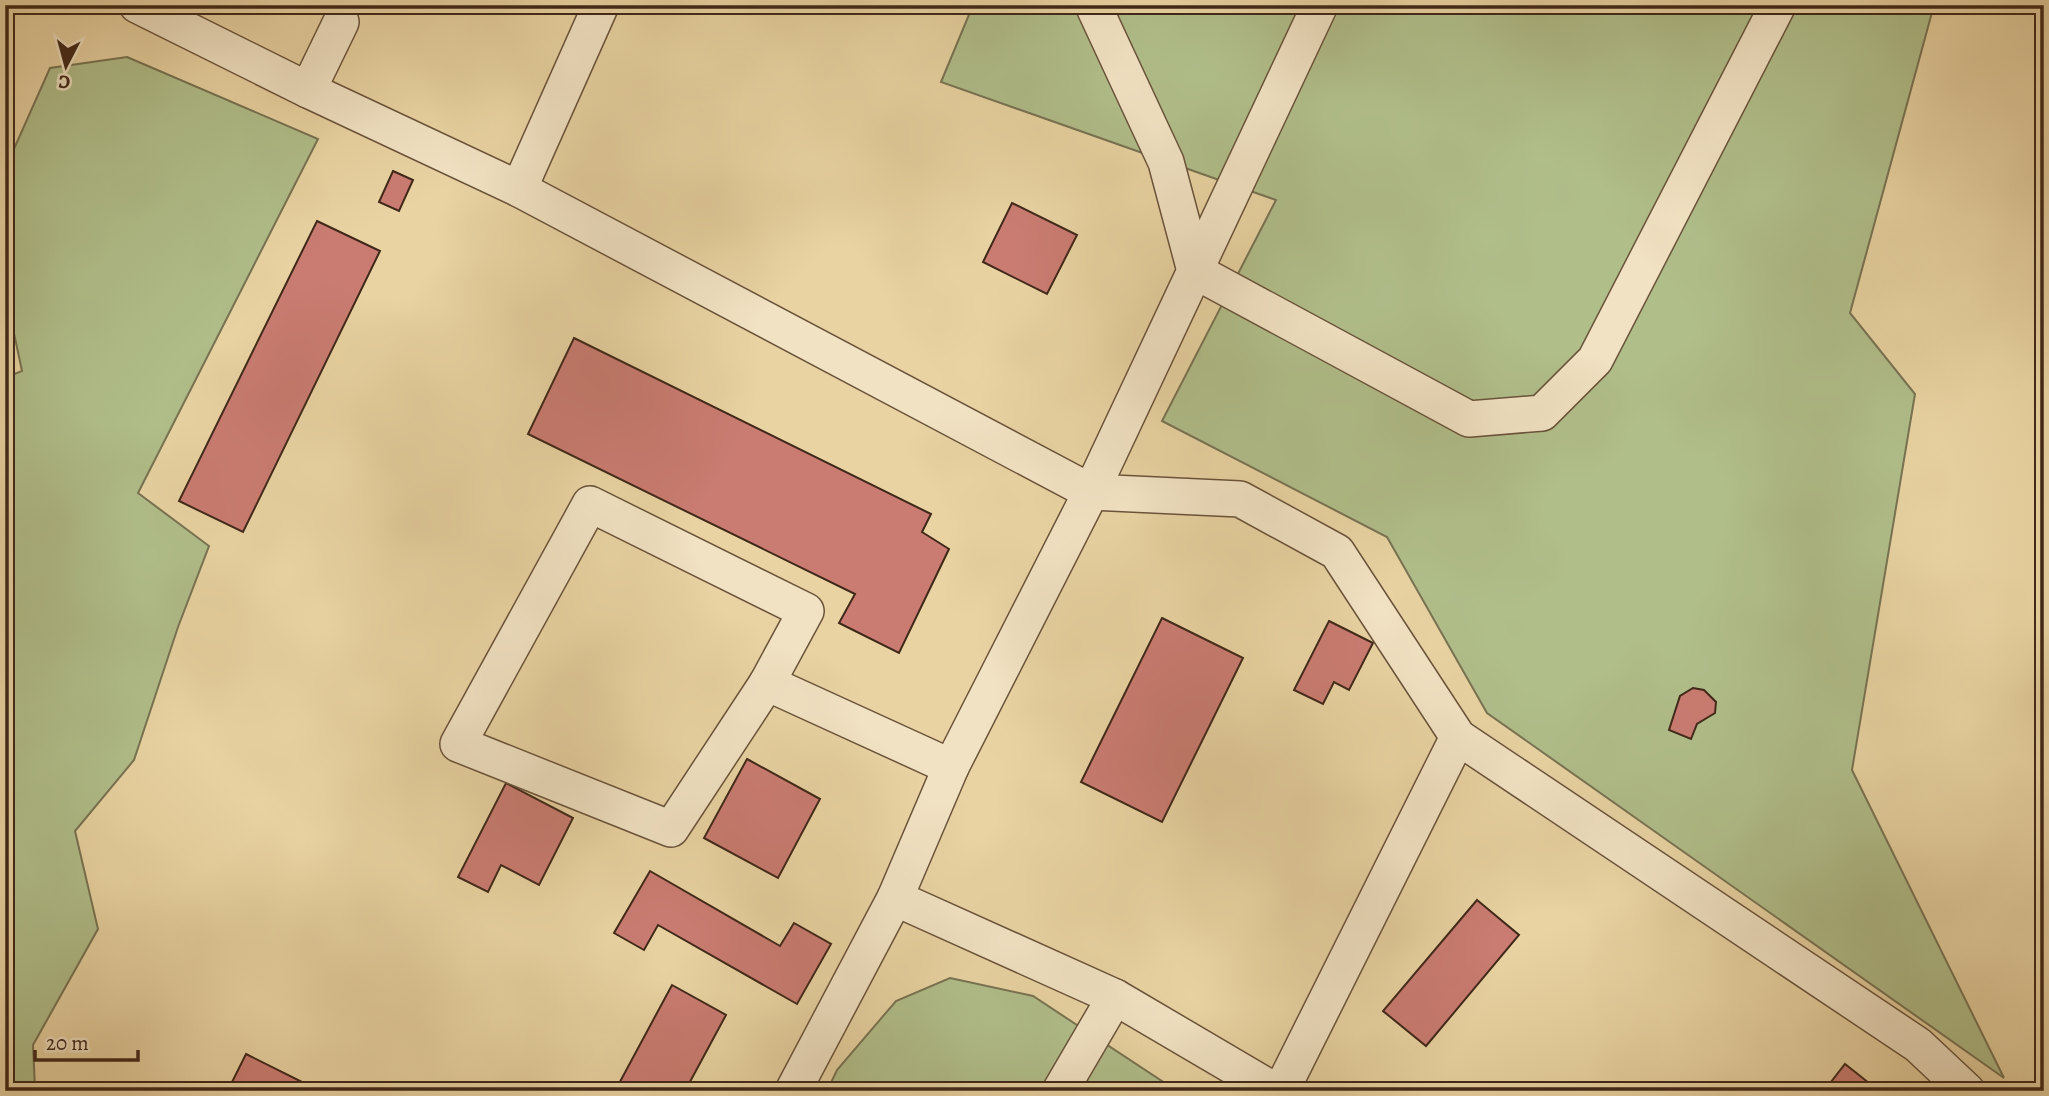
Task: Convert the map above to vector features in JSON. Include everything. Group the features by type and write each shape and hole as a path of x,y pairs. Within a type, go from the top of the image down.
{"lane":[{"path":"137,5 308,90 519,189 1091,492 1240,499 1337,552 1458,737 1918,1045 1967,1091"},
{"path":"519,189 601,5"},
{"path":"1093,5 1166,162 1195,271 1469,419 1542,413 1595,359 1778,5"},
{"path":"793,1091 895,898 951,767 1091,492 1320,5"},
{"path":"308,90 341,22"},
{"path":"590,504 806,611 767,683 671,829 458,744 590,504"},
{"path":"767,683 951,767"},
{"path":"895,898 1115,997 1278,1091 1458,737"},
{"path":"1060,1091 1115,997"}],"green space":[{"path":"973,5 1934,5 1850,313 1915,394 1852,770 2004,1078 1487,713 1387,537 1162,421 1276,200 941,82"},
{"path":"127,57 318,139 138,493 209,546 178,627 134,760 75,831 98,929 33,1045 35,1088 42,1091 5,1091 5,378 22,371 5,291 5,169 50,68"},
{"path":"950,978 1033,996 1177,1091 827,1091 837,1070 896,1001"}],"building":[{"path":"393,171 413,180 399,211 379,202"},
{"path":"1012,203 1077,235 1047,294 983,262"},
{"path":"317,221 380,251 243,532 179,501"},
{"path":"574,338 931,514 922,532 949,549 899,653 839,623 855,594 528,434"},
{"path":"1162,618 1243,658 1162,822 1081,782"},
{"path":"1329,621 1373,643 1349,690 1334,682 1323,704 1294,690"},
{"path":"1693,688 1704,690 1716,702 1715,713 1697,724 1691,739 1669,730 1680,696"},
{"path":"747,759 820,799 778,878 704,838"},
{"path":"506,783 573,818 539,885 501,865 488,892 458,877"},
{"path":"650,871 780,946 794,923 831,944 797,1004 658,925 644,950 614,933"},
{"path":"1477,900 1519,935 1426,1046 1383,1011"},
{"path":"672,985 726,1015 685,1091 615,1091"},
{"path":"246,1054 320,1091 239,1091 230,1086"},
{"path":"1845,1064 1879,1091 1824,1091"}]}
